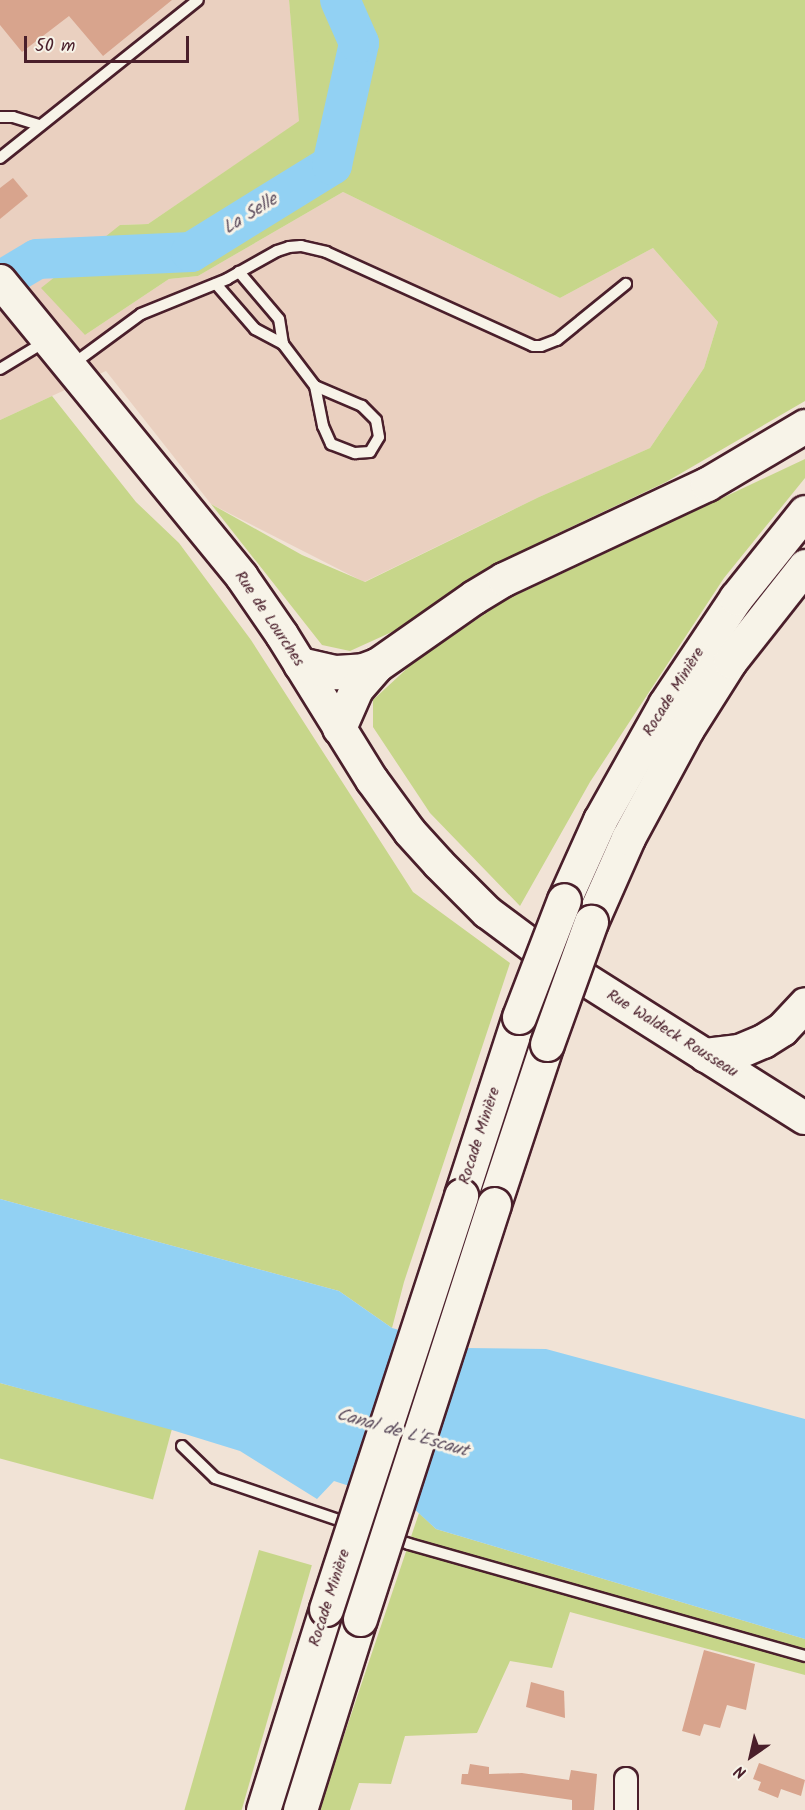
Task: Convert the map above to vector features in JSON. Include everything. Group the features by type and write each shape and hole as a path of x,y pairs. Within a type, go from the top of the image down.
{"highway":[{"path":"339,728 356,689 377,665 456,608 504,579 691,492 805,426"},
{"name":"Rocade Minière","path":"263,1810 519,1017 564,900 600,820 665,704 736,598 805,512"},
{"name":"Rocade Minière","path":"300,1810 494,1204 591,921 632,829 687,729 730,661 805,566"},
{"path":"300,664 336,672 363,670 377,665"},
{"path":"705,1055 739,1051 763,1041 782,1029 805,1004"}],"street":[{"name":"Rue de Lourches","path":"7,289 242,577 383,796 425,849 487,912 540,951"},
{"name":"Rue Waldeck Rousseau","path":"540,951 805,1118"},
{"path":"626,1779 626,1810"}],"lane":[{"path":"0,158 198,0"},
{"path":"0,117 13,117 40,125"},
{"path":"70,366 141,314 216,284 290,247 313,248 533,346 541,346 557,340 626,285"},
{"path":"239,272 279,319 283,344"},
{"path":"216,284 255,329 283,344 315,386 322,426 331,444 355,453 370,452 379,437 376,420 362,406 315,386"},
{"path":"0,369 48,339"},
{"path":"182,1446 215,1478 409,1544 805,1656"}],"shaded area":[{"path":"0,0 289,0 300,121 148,224 120,225 85,335 169,279 198,276 343,192 560,298 653,248 718,322 704,368 650,448 539,497 364,582 211,504 106,371 0,420"}],"green space":[{"path":"289,0 805,0 805,401 666,482 552,536 416,621 350,651 322,645 211,504 302,555 365,582 539,497 650,448 704,368 718,322 653,248 560,298 343,192 198,276 169,279 85,335 41,288 120,225 148,224 299,121"},
{"path":"52,396 136,502 179,543 251,640 413,892 510,963 404,1282 392,1328 339,1291 0,1199 0,420"},
{"path":"805,459 805,478 724,578 590,782 520,906 430,813 373,727 373,700 414,662 504,601"},
{"path":"0,1383 172,1429 153,1500 0,1459"},
{"path":"419,1513 436,1529 805,1639 805,1675 570,1612 552,1668 510,1661 477,1733 405,1736 391,1784 359,1783 350,1810 319,1810"},
{"path":"259,1550 312,1565 242,1810 184,1810"}],"water":[{"name":"Canal de L'Escaut","path":"0,1199 339,1291 392,1328 466,1348 546,1349 805,1419 805,1639 436,1529 411,1506 334,1481 317,1499 240,1451 0,1383"}],"building":[{"path":"0,0 172,0 103,56 69,16 22,52 0,25"},
{"path":"13,178 28,196 0,219 0,188"},
{"path":"704,1650 755,1664 746,1710 727,1705 720,1728 704,1724 700,1736 682,1731"},
{"path":"531,1682 564,1691 565,1718 526,1707"},
{"path":"759,1763 805,1780 801,1796 781,1789 778,1798 758,1790 761,1782 753,1779"},
{"path":"470,1764 489,1767 489,1774 522,1773 569,1780 571,1770 597,1774 594,1810 572,1810 572,1800 461,1784 462,1774 468,1774"}],"waterway":[{"name":"La Selle","path":"0,281 37,259 191,252 332,165 359,43 340,0"}]}
